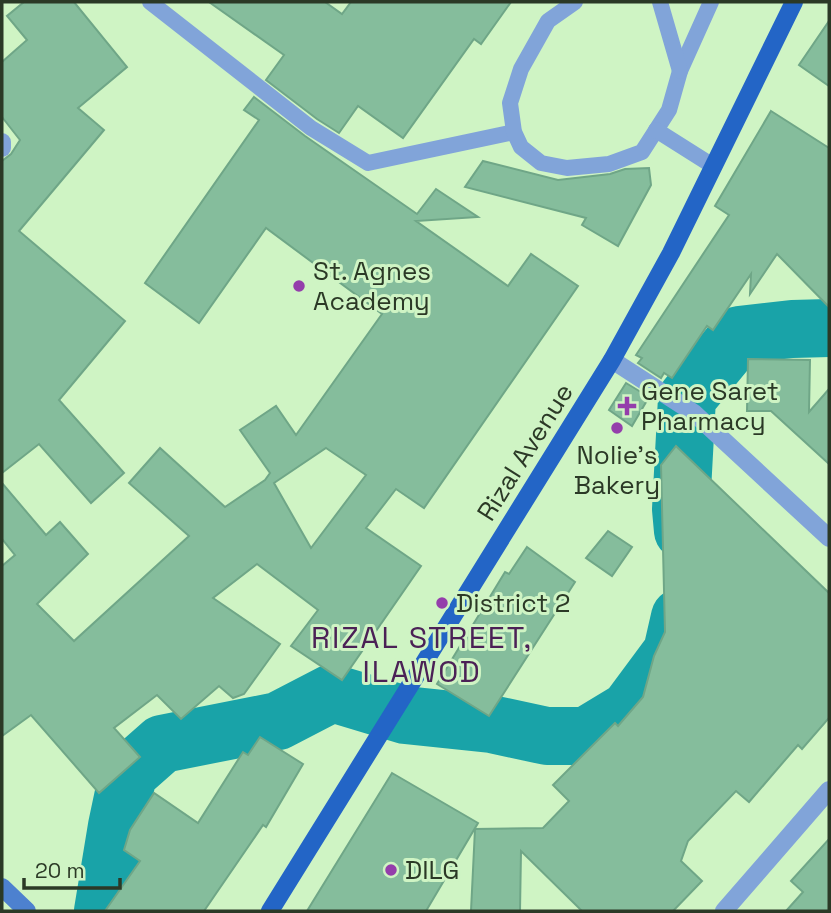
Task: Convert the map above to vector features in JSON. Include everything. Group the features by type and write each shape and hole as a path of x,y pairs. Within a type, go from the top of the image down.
{"main road":[{"name":"Rizal Avenue","path":"270,911 612,360 671,253 794,2"}],"street":[{"path":"2,142 2,148"},
{"path":"612,360 694,413 829,537"},
{"path":"724,911 829,790"},
{"path":"2,887 27,911"}],"lane":[{"path":"150,2 311,128 368,163 514,132"},
{"path":"575,2 548,21 521,68 510,103 514,132 521,147 541,163 567,168 609,164 642,152 668,110 680,71 711,2"},
{"path":"660,2 680,71"},
{"path":"656,130 713,166"}],"building":[{"path":"24,2 74,2 127,67 78,108 104,130 19,231 125,321 59,400 124,473 91,503 39,444 2,473 2,161 11,154 20,140 2,117 2,62 27,40 7,16"},
{"path":"209,2 325,2 342,14 351,2 511,2 481,44 474,39 403,138 358,106 339,133 317,119 266,80 284,55"},
{"path":"829,21 829,86 799,65"},
{"path":"254,97 417,214 436,189 478,217 416,221 508,286 531,254 578,286 424,508 396,489 366,528 421,566 342,680 291,646 318,610 257,564 213,598 280,644 244,694 233,698 219,686 181,719 157,695 114,728 140,757 99,793 31,715 2,736 2,566 15,555 2,539 2,483 46,535 60,522 88,554 37,604 74,641 189,536 129,483 160,448 225,507 265,480 270,473 240,430 276,406 296,435 382,314 266,228 199,323 145,283 259,120 244,110","holes":["326,448 366,475 311,548 274,483"]},
{"path":"771,111 829,148 829,307 777,254 750,294 751,274 713,330 707,326 672,378 664,373 661,378 638,363 642,358 636,355 729,215 715,206"},
{"path":"483,161 558,180 610,174 625,169 649,168 651,185 618,246 582,225 586,218 465,187"},
{"path":"748,359 810,360 809,412 829,389 829,464 771,411 747,411"},
{"name":"Gene Saret Pharmacy","path":"626,383 649,397 632,426 609,410"},
{"path":"676,446 829,593 829,718 802,749 798,745 749,802 736,791 688,841 681,861 702,881 673,911 582,911 521,851 520,911 471,911 475,829 543,828 569,801 553,785 615,723 618,726 643,697 654,656 665,632 661,465"},
{"path":"608,531 632,547 612,576 586,558"},
{"path":"527,547 575,582 489,716 437,684 505,572 509,574"},
{"path":"260,737 303,764 266,827 263,825 204,911 105,911 140,861 124,850 130,830 154,793 198,823 243,752 248,755"},
{"name":"DILG","path":"392,773 478,823 426,911 307,911"},
{"path":"829,839 829,911 786,911 803,892 791,881"}],"waterway":[{"path":"683,531 681,509 687,398 739,335 829,328"},
{"path":"103,911 128,774 162,744 278,721 332,693 405,715 491,724 547,736 586,736 629,710 672,652 680,617"}],"place":[{"name":"St. Agnes Academy","path":"299,286"},
{"name":"Gene Saret Pharmacy","path":"627,406"},
{"name":"Nolie's Bakery","path":"617,428"},
{"name":"District 2","path":"442,603"},
{"name":"DILG","path":"391,870"}],"district":[{"name":"RIZAL STREET, ILAWOD","path":"422,655"}]}
